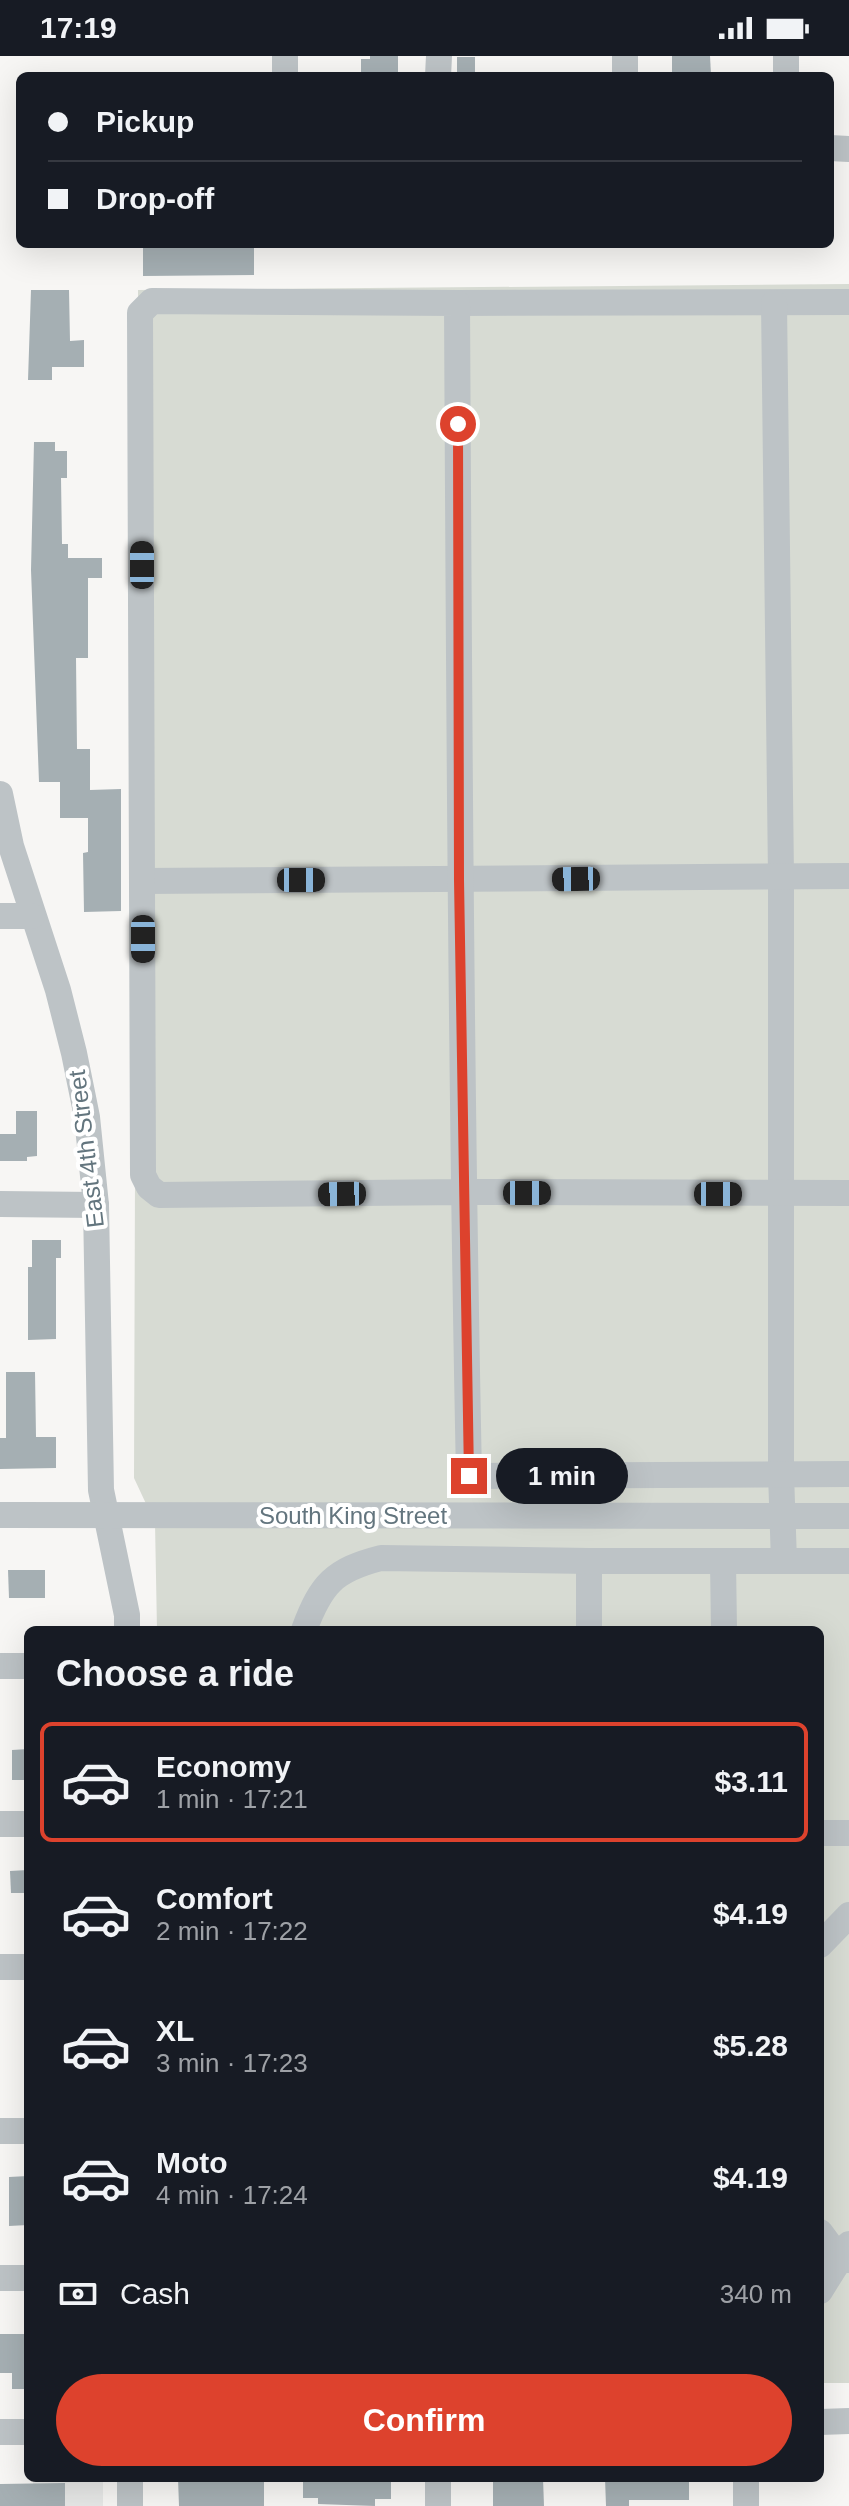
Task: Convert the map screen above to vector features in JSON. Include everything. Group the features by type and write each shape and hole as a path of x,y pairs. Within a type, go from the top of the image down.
{"street":[{"path":"849,302 152,301 140,313 143,1175 149,1187 159,1195 849,1193"},
{"path":"457,303 459,880 469,1476 849,1474"},
{"path":"774,303 781,876 781,1474 784,1561"},
{"name":"East 4th Street","path":"0,794 11,846 58,990 87,1117 96,1205 101,1490 127,1626"},
{"path":"143,881 849,876"},
{"path":"0,916 32,916"},
{"path":"0,1204 96,1205"},
{"name":"South King Street","path":"0,1515 849,1516"},
{"path":"305,1626 312,1608 335,1575 356,1564 381,1558 849,1561"},
{"path":"589,1561 589,1626"},
{"path":"723,1561 724,1626"},
{"path":"0,1666 24,1666"},
{"path":"0,1824 24,1824"},
{"path":"824,1833 849,1833"},
{"path":"824,1941 849,1915"},
{"path":"0,1967 24,1967"},
{"path":"0,2131 24,2131"},
{"path":"824,2235 846,2254 824,2285"},
{"path":"0,2278 24,2278"},
{"path":"824,2422 849,2421"},
{"path":"0,2432 24,2432"},
{"path":"130,2482 130,2506"},
{"path":"438,2482 438,2506"},
{"path":"746,2482 746,2506"}],"shaded area":[{"path":"849,284 849,2383 824,2383 824,1626 157,1626 155,1523 134,1478 138,290"},
{"path":"33,2482 103,2482 103,2506 33,2506"}],"building":[{"path":"370,56 398,56 398,72 361,72 361,59 370,59"},
{"path":"672,56 710,56 711,72 672,72"},
{"path":"457,57 475,57 475,72 457,72"},
{"path":"143,248 254,248 254,275 143,276"},
{"path":"31,290 69,290 70,341 84,340 84,367 52,367 52,380 28,380"},
{"path":"34,442 55,442 55,451 67,451 67,478 61,478 62,544 68,544 68,558 102,558 102,578 88,578 88,658 76,658 77,749 90,749 90,790 121,789 121,911 84,912 83,853 88,852 88,818 60,818 60,782 39,782 31,570"},
{"path":"16,1111 37,1111 37,1156 27,1157 27,1161 0,1161 0,1134 16,1134"},
{"path":"32,1240 61,1240 61,1258 56,1258 56,1339 28,1340 28,1267 32,1267"},
{"path":"6,1372 35,1372 36,1437 56,1437 56,1468 0,1469 0,1438 6,1438"},
{"path":"8,1570 45,1570 45,1598 9,1598"},
{"path":"24,1749 24,1780 12,1780 12,1750"},
{"path":"24,1870 24,1893 11,1893 10,1871"},
{"path":"24,2176 24,2225 9,2226 9,2177"},
{"path":"0,2334 24,2334 24,2389 12,2389 12,2373 0,2373"},
{"path":"178,2482 264,2482 264,2506 179,2506"},
{"path":"303,2482 391,2482 391,2499 375,2499 375,2506 318,2504 318,2498 303,2498"},
{"path":"493,2482 543,2482 544,2506 493,2506"},
{"path":"605,2482 689,2482 689,2500 629,2500 629,2506 606,2506"},
{"path":"65,2483 65,2506 0,2506 0,2484"}],"route":[{"path":"458,424 459,880 469,1476"}]}
